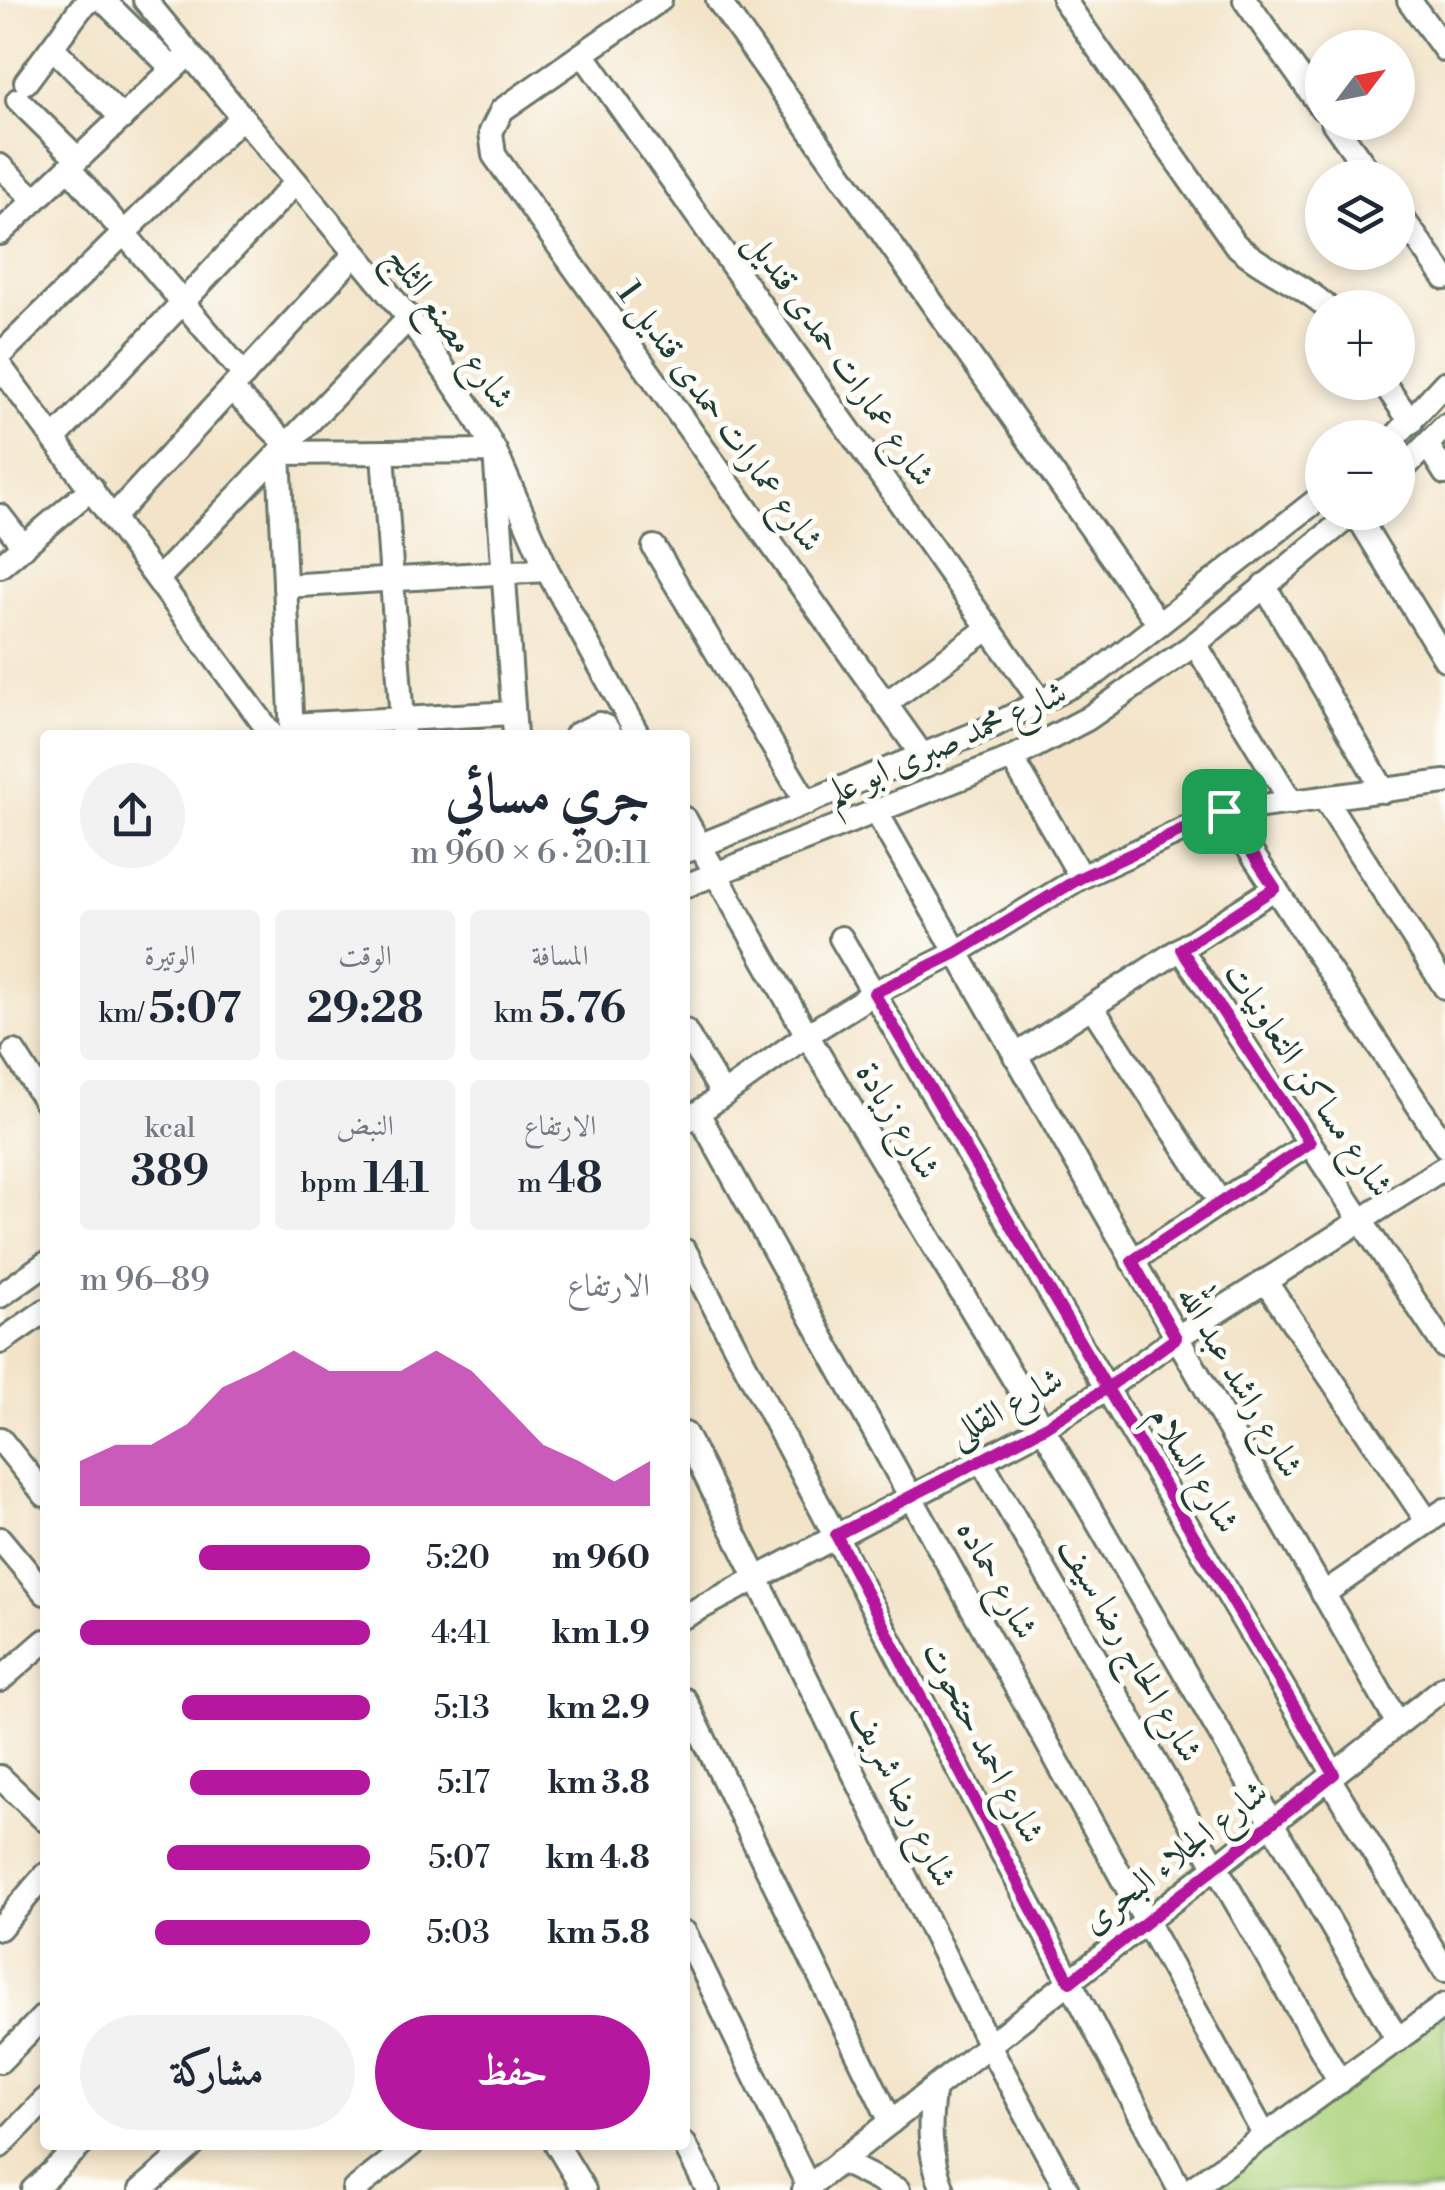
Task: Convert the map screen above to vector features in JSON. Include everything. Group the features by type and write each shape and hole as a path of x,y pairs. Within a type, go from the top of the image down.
{"street":[{"path":"91,0 81,8 22,91 124,232 182,302 283,448 285,730"},
{"path":"0,233 181,61 103,0"},
{"name":"شارع مصنع الثلج","path":"145,0 181,61 242,117 408,318 469,406 495,451 547,570 635,730"},
{"path":"582,54 660,0"},
{"path":"718,0 1160,624"},
{"path":"1064,0 1235,244 1257,263 1307,290"},
{"path":"1245,0 1305,84"},
{"path":"1408,0 1445,50"},
{"path":"59,54 122,118"},
{"name":"شارع عمارات حمدى قنديل 1","path":"582,54 502,110 491,132 500,167 922,755"},
{"name":"شارع عمارات حمدى قنديل","path":"582,54 1041,702"},
{"path":"0,355 242,117"},
{"path":"0,166 35,200"},
{"path":"54,439 296,182"},
{"path":"1415,236 1445,278"},
{"path":"113,517 355,254"},
{"path":"159,578 408,318"},
{"path":"0,366 159,578 283,730"},
{"path":"1411,420 1445,383"},
{"path":"1415,458 1445,426"},
{"path":"1428,446 1445,473"},
{"path":"283,448 384,453 495,451 514,724 332,730"},
{"path":"384,453 402,727"},
{"path":"0,566 92,488"},
{"name":"شارع محمد صبرى ابو علم","path":"692,848 922,755 1098,672 1305,509"},
{"path":"0,516 24,548"},
{"name":"شارع محمد صبرى ابو علم","path":"690,884 1012,758 1087,719 1196,644 1333,530"},
{"path":"1366,530 1445,659"},
{"path":"654,547 808,803"},
{"path":"285,586 547,570"},
{"path":"1264,585 1384,791"},
{"path":"885,704 989,628"},
{"path":"1196,644 1292,804"},
{"path":"586,730 598,724 607,730"},
{"path":"1012,758 1080,878"},
{"path":"691,1118 807,1035 874,993 956,953 1080,878 1224,811 1445,782"},
{"path":"1325,799 1445,987"},
{"path":"1224,811 1445,1146"},
{"name":"شارع راشد عبد الله","path":"877,814 1397,1722"},
{"name":"شارع زيادة","path":"692,848 716,874 1398,2040"},
{"path":"1015,1056 1275,888"},
{"name":"شارع السلام","path":"842,938 1445,1970"},
{"name":"شارع مساكن التعاونيات","path":"1181,949 1445,1348"},
{"path":"1092,1007 1220,1202"},
{"path":"690,1039 723,1095"},
{"path":"14,1052 40,1093"},
{"name":"شارع حماده","path":"691,1118 912,1496 1265,2136"},
{"path":"1132,1261 1310,1143"},
{"name":"شارع القللى","path":"690,1613 1043,1428 1264,1280 1445,1167"},
{"name":"شارع احمد حتحوت","path":"690,1260 1180,2190"},
{"path":"0,1296 40,1268"},
{"path":"1264,1280 1436,1516 1323,1594"},
{"path":"0,1342 40,1320"},
{"path":"0,1439 40,1489"},
{"name":"شارع رضا شريف","path":"690,1444 989,2045 1067,2190"},
{"name":"شارع الحاج رضا سيف","path":"981,1460 1340,2082"},
{"path":"0,1539 40,1588"},
{"path":"0,1680 40,1652"},
{"name":"شارع الجلاء البحرى","path":"807,2189 1445,1687"},
{"path":"690,1710 891,2122"},
{"path":"0,1777 40,1815"},
{"path":"0,1928 40,1882"},
{"path":"690,1943 807,2189"},
{"path":"1190,2190 1445,2005"},
{"path":"0,2061 40,2019"},
{"path":"934,2088 929,2121 931,2155 943,2190"},
{"path":"0,2146 40,2105"},
{"path":"33,2190 76,2150"},
{"path":"141,2190 187,2150"},
{"path":"354,2190 405,2150"},
{"path":"561,2150 584,2190"},
{"path":"688,2150 708,2190"},
{"path":"840,2161 898,2190"}],"green space":[{"path":"1445,2004 1445,2190 1189,2190"}],"route":[{"path":"1224,811 1080,878 956,953 874,993 1107,1388 1043,1428 836,1535 1070,1982 1334,1774 1107,1388 1176,1338 1132,1261 1310,1143 1181,949 1275,888 1224,811"}]}
